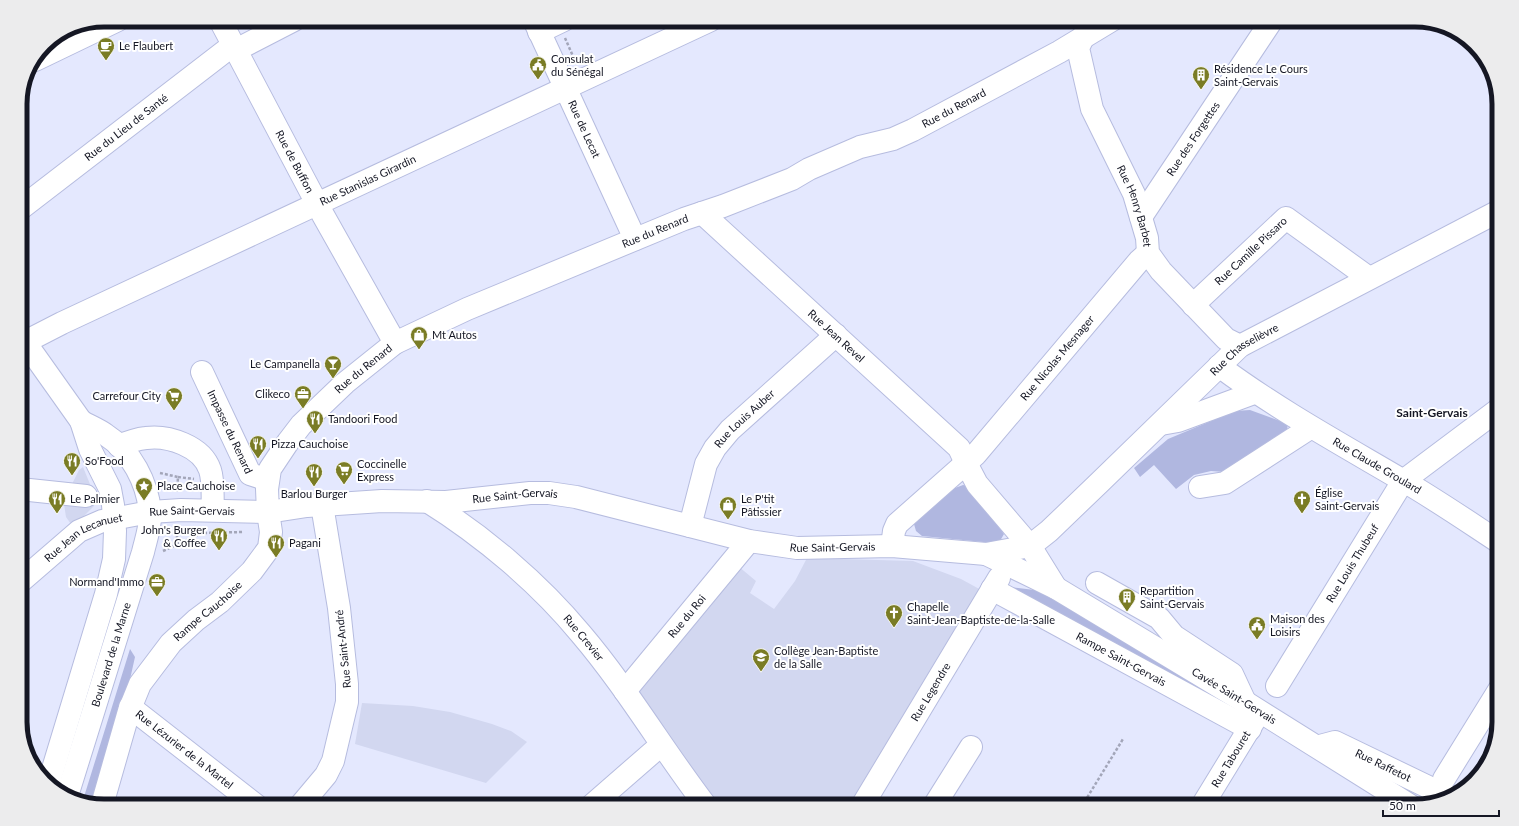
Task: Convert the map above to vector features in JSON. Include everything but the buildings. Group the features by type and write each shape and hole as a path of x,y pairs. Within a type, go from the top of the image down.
{"street":[{"path":"44,55 103,27"},
{"name":"Rue de Buffon","path":"224,27 318,204 395,344"},
{"name":"Rue du Lieu de Santé","path":"27,204 235,47 279,27"},
{"name":"Rue de Lecat","path":"537,27 635,239"},
{"name":"Rue Stanislas Girardin","path":"27,336 62,323 696,27"},
{"name":"Rue des Forgettes","path":"1141,218 1267,27"},
{"name":"Rue du Renard","path":"268,512 268,480 270,469 301,425 345,383 395,344 467,309 635,239 792,179 809,169 860,147 893,139 1059,52 1087,28"},
{"name":"Rue Henry Barbet","path":"1087,28 1078,48 1092,109 1134,194 1147,238 1148,253 1161,271 1226,339 1240,346"},
{"name":"Rue Jean Revel","path":"702,213 959,448 977,484 1030,546"},
{"name":"Rue Chasselièvre","path":"1030,546 1054,526 1240,346 1492,215"},
{"name":"Rue Camille Pissaro","path":"1193,305 1286,218 1369,278"},
{"name":"Rue Nicolas Mesnager","path":"892,546 894,531 897,524 976,454 1139,261 1148,253"},
{"name":"Rue Louis Auber","path":"690,526 706,464 715,448 730,430 836,335"},
{"path":"27,344 82,421 90,449 110,489 132,515"},
{"name":"Rue Claude Groulard","path":"1219,366 1254,393 1310,428 1403,481 1492,538"},
{"name":"Impasse du Renard","path":"202,372 250,474 268,480"},
{"path":"1159,424 1178,421 1254,393"},
{"name":"Rue Louis Thubeuf","path":"1277,686 1403,481 1492,414"},
{"path":"82,421 106,435 120,446 136,467 142,479 132,515"},
{"path":"1200,487 1225,483 1310,428"},
{"path":"120,446 132,441 167,438 194,450 206,462 210,470 213,510"},
{"path":"27,490 86,496"},
{"name":"Rue Saint-Gervais","path":"132,515 213,510 268,512 322,505 382,501 446,502 475,498 550,493 576,497 749,542 797,548 892,546 986,554"},
{"name":"Rue Crevier","path":"428,501 501,555 559,609 582,634 625,691 661,745 701,799"},
{"name":"Rue Saint-André","path":"306,799 326,775 333,761 347,702 347,684 339,608 322,505"},
{"name":"Rampe Cauchoise","path":"104,799 130,707 140,684 171,643 196,620 220,602 252,571 268,548 271,532 268,512"},
{"name":"Rue Jean Lecanuet","path":"27,576 79,531 102,522 132,515"},
{"name":"Boulevard de la Marne","path":"57,783 108,589 114,558 132,515 148,534 143,552 57,783"},
{"name":"Rue du Roi","path":"625,691 749,542"},
{"path":"986,554 1030,546"},
{"name":"Cavée Saint-Gervais","path":"1030,546 1049,585"},
{"name":"Cavée Saint-Gervais","path":"986,554 1049,585 1252,714 1317,747 1400,799"},
{"path":"1097,582 1159,618 1174,636 1232,674 1252,714"},
{"path":"996,583 1049,585"},
{"name":"Rampe Saint-Gervais","path":"996,583 1252,714"},
{"name":"Rue Legendre","path":"866,799 996,583"},
{"path":"1446,788 1492,703"},
{"name":"Rue Lézurier de la Martel","path":"130,707 248,799"},
{"name":"Rue Tabouret","path":"1206,799 1252,714"},
{"name":"Rue Raffetot","path":"1317,747 1334,742 1446,788"},
{"path":"599,799 661,745"},
{"path":"939,799 972,747"}],"path":[{"path":"160,473 178,477 177,492"},
{"path":"177,520 177,544"},
{"path":"160,552 202,533"},
{"path":"1086,799 1123,739"}],"shaded area":[{"path":"1250,410 1288,424 1287,430 1224,472 1211,471 1194,475 1176,489 1154,465 1140,477 1134,468 1168,439 1235,411"},
{"path":"83,467 94,494 94,506 73,527 66,517 64,504 79,470"},
{"path":"963,485 968,486 1004,534 1000,541 991,547 983,542 922,536 916,531 914,524 916,520 955,488"},
{"path":"807,558 913,561 961,579 983,591 860,799 713,799 637,691 738,566 756,581 750,593 774,609 795,581"},
{"path":"1010,587 1043,591 1237,711"},
{"path":"130,649 135,657 103,799 84,796"},
{"path":"362,703 413,706 450,712 511,731 527,742 486,783 355,744"}],"place":[{"name":"Le Flaubert","path":"106,61"},
{"name":"Consulat du Sénégal","path":"538,80"},
{"name":"Résidence Le Cours Saint-Gervais","path":"1201,90"},
{"name":"Mt Autos","path":"419,350"},
{"name":"Le Campanella","path":"333,379"},
{"name":"Clikeco","path":"303,409"},
{"name":"Carrefour City","path":"174,411"},
{"name":"Tandoori Food","path":"315,434"},
{"name":"Pizza Cauchoise","path":"258,459"},
{"name":"So'Food","path":"72,476"},
{"name":"Coccinelle Express","path":"344,485"},
{"name":"Barlou Burger","path":"314,487"},
{"name":"Place Cauchoise","path":"144,501"},
{"name":"Le Palmier","path":"57,514"},
{"name":"Église Saint-Gervais","path":"1302,514"},
{"name":"Le P'tit Pâtissier","path":"728,520"},
{"name":"John's Burger & Coffee","path":"219,551"},
{"name":"Pagani","path":"276,558"},
{"name":"Normand'Immo","path":"157,597"},
{"name":"Repartition Saint-Gervais","path":"1127,612"},
{"name":"Chapelle Saint-Jean-Baptiste-de-la-Salle","path":"894,628"},
{"name":"Maison des Loisirs","path":"1257,640"},
{"name":"Collège Jean-Baptiste de la Salle","path":"761,672"}],"district":[{"name":"Saint-Gervais","path":"1432,413"}]}
